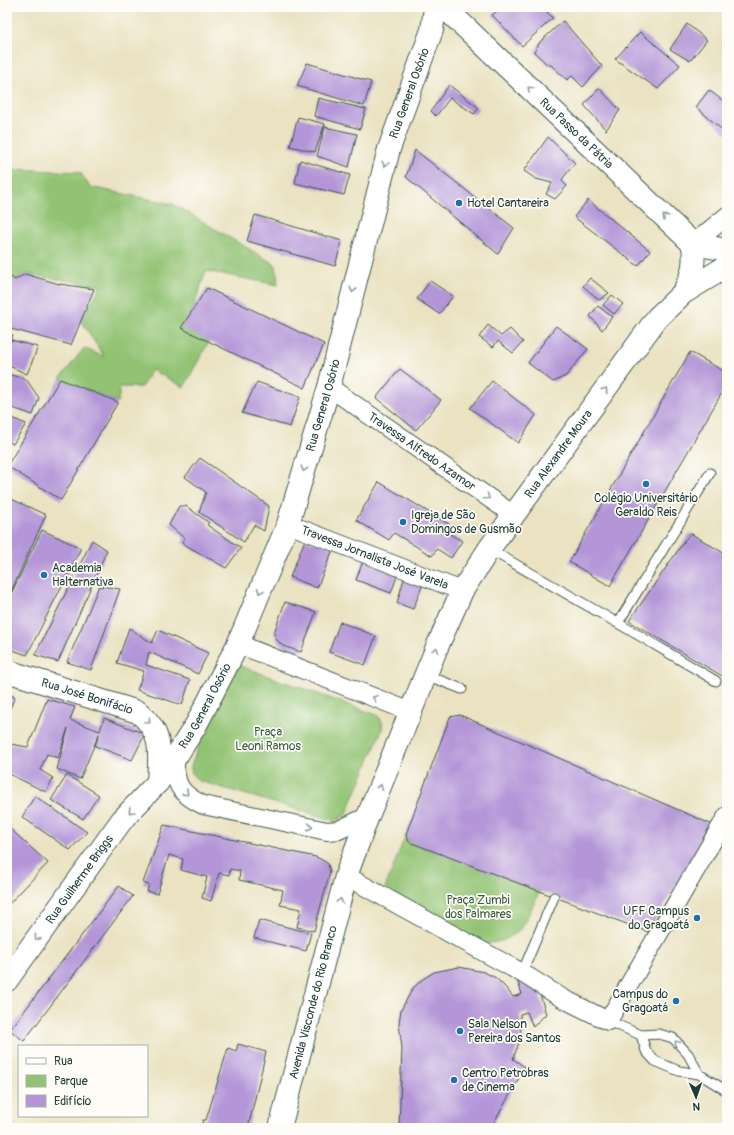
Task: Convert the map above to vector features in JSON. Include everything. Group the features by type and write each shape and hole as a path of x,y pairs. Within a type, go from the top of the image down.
{"street":[{"name":"Rua General Osório","path":"158,783 196,725 238,644 288,524 328,387 389,149 432,30 435,7"},
{"name":"Rua Passo da Pátria","path":"444,7 693,244"},
{"path":"432,30 460,23"},
{"path":"693,244 727,216"},
{"path":"693,244 727,250"},
{"path":"683,293 691,276 694,264 693,244"},
{"path":"683,293 727,266"},
{"name":"Rua Alexandre Moura","path":"411,712 462,591 489,549 515,516 657,318 683,293"},
{"name":"Travessa Alfredo Azamor","path":"328,387 515,516"},
{"name":"Travessa Jornalista José Varela","path":"288,524 462,591"},
{"path":"238,644 411,712 368,816 346,876 522,973 562,998 608,1021 727,816"},
{"name":"Rua José Bonifácio","path":"7,671 138,712 149,721 156,733 160,751 158,783"},
{"path":"175,758 174,775 178,786 192,800 203,805 327,831 339,830 368,816"},
{"name":"Rua Guilherme Briggs","path":"7,980 122,820 158,783"},
{"name":"Avenida Visconde do Rio Branco","path":"280,1128 346,876"}],"lane":[{"path":"618,623 710,473"},
{"path":"489,549 716,681"},
{"path":"426,676 462,689"},
{"path":"522,973 554,897"},
{"path":"608,1021 641,1035 659,1034 673,1038 688,1054 699,1074"},
{"path":"641,1035 646,1051 656,1061 679,1071 699,1074 727,1091"}],"green space":[{"path":"7,169 80,172 90,187 173,204 276,265 278,285 206,271 192,311 209,341 184,387 152,370 141,387 120,387 118,402 60,379 84,348 104,357 81,320 101,286 25,274 15,280 7,274"},
{"name":"Praça Leoni Ramos","path":"240,666 377,715 380,718 382,730 347,813 340,819 333,820 199,781 195,778 191,771 191,766 225,674 231,668"},
{"name":"Praça Zumbi dos Palmares","path":"406,834 409,842 540,891 523,926 515,934 502,941 472,946 382,896"}],"building":[{"path":"502,7 542,7 553,18 522,46 492,15"},
{"path":"563,21 602,66 583,87 572,76 567,80 534,52 540,42"},
{"path":"687,24 707,40 690,61 670,49"},
{"path":"640,32 680,65 658,89 615,59"},
{"path":"307,63 371,82 364,106 297,86"},
{"path":"449,85 479,108 474,114 450,98 436,116 431,111"},
{"path":"599,88 620,110 606,130 584,105"},
{"path":"709,90 727,104 727,134 696,107"},
{"path":"318,98 366,109 360,129 314,116"},
{"path":"298,117 325,124 315,152 290,146"},
{"path":"325,127 357,134 349,167 317,156"},
{"path":"548,137 575,163 563,178 562,181 567,186 555,199 546,194 552,183 536,179 524,171"},
{"name":"Hotel Cantareira","path":"415,150 514,228 498,254 406,177"},
{"path":"300,160 350,175 344,195 295,183"},
{"path":"588,200 650,251 638,266 574,217"},
{"path":"255,215 342,241 335,266 247,241"},
{"path":"7,274 15,280 25,274 59,284 94,289 71,345 7,328"},
{"path":"590,278 609,293 599,300 583,286"},
{"path":"430,281 453,296 439,314 417,299"},
{"path":"207,288 324,344 305,388 181,328"},
{"path":"612,295 623,304 614,314 603,305"},
{"path":"598,306 612,317 602,330 590,316"},
{"path":"488,325 501,336 510,329 523,342 513,353 498,341 493,347 479,337"},
{"path":"556,326 588,349 566,376 553,382 528,363"},
{"path":"7,334 13,335 11,340 38,347 27,374 7,365"},
{"path":"690,352 727,373 727,384 610,586 569,562"},
{"path":"400,369 441,400 416,430 376,398"},
{"path":"7,374 26,379 39,398 33,415 7,406"},
{"path":"60,379 118,402 61,500 7,466"},
{"path":"492,381 536,415 518,443 470,408"},
{"path":"257,382 300,397 290,427 242,413"},
{"path":"7,416 26,424 13,444 7,441"},
{"path":"200,458 269,506 264,531 254,525 244,542 199,512 206,492 185,477"},
{"name":"Igreja de São Domingos de Gusmão","path":"379,482 450,525 446,532 462,541 451,558 437,549 432,556 394,533 389,540 356,520"},
{"path":"7,497 46,515 7,600"},
{"path":"179,506 186,506 209,523 207,525 241,548 226,568 182,543 184,538 169,525"},
{"name":"Academia Halternativa","path":"42,530 81,548 27,655 7,648 7,602"},
{"path":"690,533 727,555 727,671 724,677 629,621"},
{"path":"92,540 107,550 58,662 35,655"},
{"path":"305,540 334,547 317,588 290,577"},
{"path":"365,556 400,568 391,593 356,580"},
{"path":"406,572 426,577 413,609 397,603"},
{"path":"99,586 120,589 91,670 67,662"},
{"path":"285,602 316,612 301,652 283,646 277,640 274,633"},
{"path":"340,622 376,636 365,665 329,652"},
{"path":"129,628 152,643 158,630 208,653 198,674 149,652 146,665 190,680 182,705 137,690 144,671 117,663"},
{"path":"7,694 15,697 7,715"},
{"path":"47,699 75,707 70,720 100,731 104,718 145,734 132,760 95,746 99,734 80,779 57,769 68,728 58,758 47,754 40,770 53,778 46,792 7,773 7,753 10,744 28,747"},
{"path":"460,715 713,825 648,932 409,842 406,834 450,717"},
{"path":"67,775 99,795 83,819 51,800"},
{"path":"35,796 87,832 70,850 22,817"},
{"path":"164,825 316,857 324,861 328,864 330,872 314,931 297,927 301,909 280,905 283,890 239,880 240,871 230,869 229,875 219,873 211,901 202,898 207,877 181,870 183,859 169,855 157,894 147,891 149,885 143,883"},
{"path":"7,826 48,863 7,906"},
{"path":"119,886 133,896 24,1041 10,1030"},
{"path":"259,920 311,933 306,951 254,938"},
{"name":"Sala Nelson Pereira dos Santos","path":"459,967 484,972 496,978 513,997 522,994 516,977 536,982 546,1014 533,1027 527,1012 520,1014 521,1037 513,1059 525,1067 491,1128 399,1128 402,1048 399,1023 401,1010 413,988 423,979 434,972"},
{"path":"238,1044 266,1052 248,1128 201,1127 203,1120 206,1120 228,1048 236,1051"}],"place":[{"name":"Hotel Cantareira","path":"459,203"},
{"name":"Colégio Universitário Geraldo Reis","path":"646,484"},
{"name":"Igreja de São Domingos de Gusmão","path":"403,522"},
{"name":"Academia Halternativa","path":"44,575"},
{"name":"UFF Campus do Gragoatá","path":"697,918"},
{"name":"Campus do Gragoatá","path":"676,1001"},
{"name":"Sala Nelson Pereira dos Santos","path":"460,1031"},
{"name":"Centro Petrobras de Cinema","path":"454,1080"}]}
